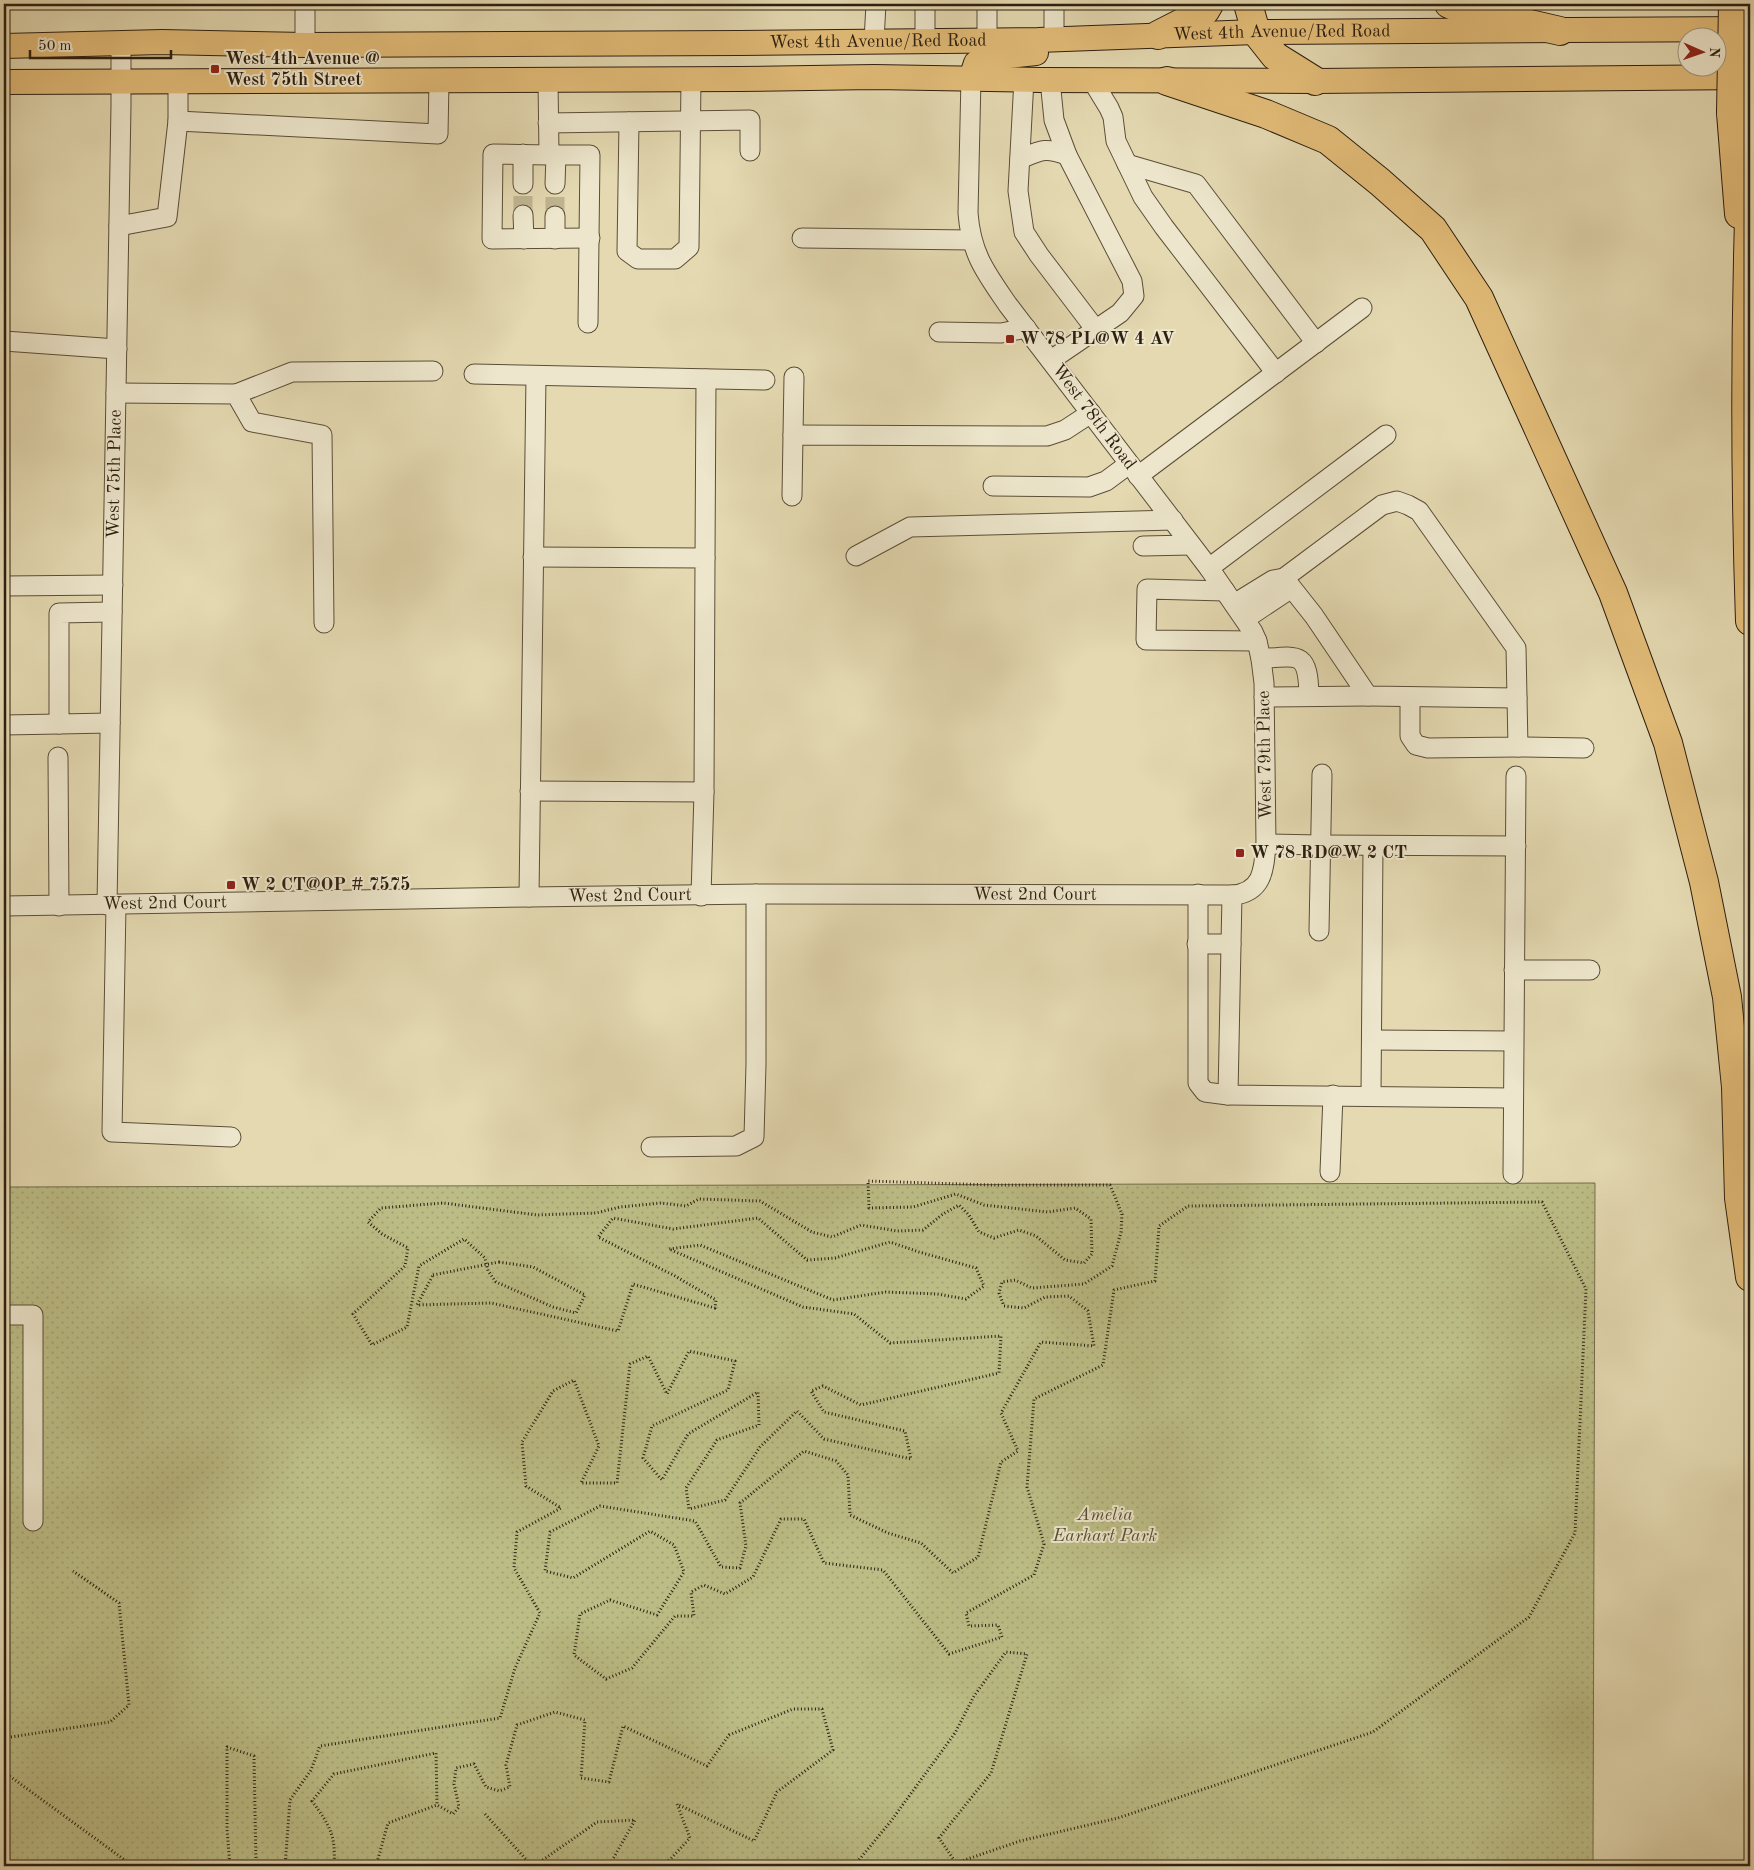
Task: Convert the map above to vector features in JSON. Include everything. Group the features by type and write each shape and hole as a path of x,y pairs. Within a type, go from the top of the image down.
{"highway":[{"path":"1158,35 1204,11 1209,4"},
{"path":"1248,4 1256,32 1275,56 1315,81"},
{"path":"1449,4 1560,31"},
{"path":"1733,4 1732,145 1747,288"},
{"path":"1168,80 1266,114 1328,140 1380,182 1433,229 1479,298 1613,593 1668,743 1704,882 1727,997 1736,1087 1739,1198 1750,1277"},
{"path":"1750,189 1747,288 1746,511 1750,621"}],"main road":[{"name":"West 4th Avenue/Red Road","path":"4,46 162,42 304,45 925,41 1054,39 1256,32 1750,29"},
{"path":"971,78 976,63 982,59 1069,48 1100,37"},
{"name":"West 4th Avenue/Red Road","path":"4,82 874,77 1315,81 1750,77"}],"street":[{"path":"304,45 305,4"},
{"path":"874,41 876,4"},
{"path":"925,41 926,4"},
{"path":"987,4 987,40"},
{"path":"1054,4 1054,39"},
{"name":"West 75th Place","path":"121,43 110,723 112,1132 231,1137"},
{"name":"West 78th Road","path":"971,78 968,196 970,233 974,250 985,272 1238,609"},
{"path":"629,122 627,251 638,260 675,259 689,248 691,79"},
{"path":"1024,79 1018,191 1024,232 1039,255 1096,330"},
{"path":"178,121 438,134 439,80"},
{"path":"548,80 548,123 555,184"},
{"path":"1050,80 1054,120 1067,155 1132,281 1134,296 1120,313 1051,360"},
{"path":"1092,80 1112,117 1116,141 1143,197 1276,373"},
{"path":"119,226 167,217 178,121 178,82"},
{"path":"548,123 750,120 750,151"},
{"path":"1020,159 1039,150 1052,149 1067,155"},
{"path":"588,323 590,238 590,155 493,154 492,239 590,238"},
{"path":"523,154 523,184"},
{"path":"1127,164 1196,184 1316,343"},
{"path":"523,214 524,238"},
{"path":"555,216 555,239"},
{"path":"802,238 972,240"},
{"path":"993,486 1089,487 1134,470 1276,373 1362,308"},
{"path":"940,332 1000,333 1026,328"},
{"path":"4,341 117,349"},
{"path":"116,393 236,394 292,372 433,371"},
{"path":"474,374 765,380"},
{"path":"529,896 536,376"},
{"path":"792,496 794,377"},
{"path":"702,896 706,379"},
{"path":"236,394 252,422 322,435 324,623"},
{"path":"793,435 1046,436 1065,430 1091,413"},
{"path":"1209,568 1386,435"},
{"path":"1309,696 1307,670 1296,656 1259,650 1146,640 1147,589 1238,609 1273,580 1284,578 1382,505 1397,502 1414,507 1419,511 1516,648 1518,747"},
{"path":"856,556 910,526 1173,520"},
{"path":"1143,546 1191,544"},
{"path":"533,557 706,558"},
{"path":"1284,578 1314,616 1368,696"},
{"path":"4,586 113,585"},
{"name":"West 79th Place","path":"1238,609 1259,650 1264,697 1266,844 1264,866 1261,877 1254,888"},
{"path":"59,724 59,613 112,612"},
{"path":"1264,697 1410,696 1517,698"},
{"path":"1410,696 1410,736 1416,745 1428,748 1584,748"},
{"path":"4,725 110,723"},
{"path":"58,757 59,906"},
{"path":"1319,931 1322,774"},
{"path":"1513,1174 1516,776"},
{"path":"530,791 704,792"},
{"path":"1266,844 1320,846 1516,846"},
{"path":"1371,1095 1373,846"},
{"name":"West 2nd Court","path":"4,906 529,896 702,896 756,894 1232,895 1247,892 1254,888"},
{"path":"651,1147 736,1146 754,1137 756,894"},
{"path":"1198,894 1196,944 1198,1083 1205,1092 1228,1095 1371,1095 1513,1098"},
{"path":"1228,1095 1232,895"},
{"path":"1196,944 1231,944"},
{"path":"1514,970 1590,970"},
{"path":"1372,1040 1514,1041"},
{"path":"1330,1172 1332,1095"},
{"path":"4,1315 33,1315 34,1521"}],"path":[{"path":"285,1866 290,1800 311,1770 320,1746 500,1718 516,1668 540,1612 514,1568 517,1532 561,1508 526,1486 522,1442 553,1391 574,1380 599,1446 582,1483 617,1483 630,1364 648,1356 667,1394 689,1351 735,1361 728,1390 652,1426 643,1458 662,1480 688,1434 758,1392 759,1425 717,1440 686,1488 689,1509 725,1500 760,1447 797,1411 824,1439 911,1458 904,1431 824,1412 811,1391 823,1386 862,1405 1000,1373 1001,1336 890,1343 854,1314 803,1307 670,1249 700,1245 833,1300 886,1292 937,1294 966,1299 984,1286 976,1268 890,1242 835,1258 807,1260 758,1218 673,1229 613,1218 598,1237 675,1276 716,1300 714,1308 633,1284 618,1331 491,1303 417,1305 433,1275 499,1262 532,1267 585,1294 576,1313 553,1307 496,1282 488,1271 486,1258 464,1239 419,1266 407,1327 372,1345 353,1314 405,1266 408,1248 382,1234 368,1222 380,1208 443,1203 537,1215 596,1213 620,1207 661,1203 686,1206 699,1199 760,1201 812,1232 832,1237 862,1225 898,1231 923,1230 943,1214 959,1206 969,1215 979,1232 994,1238 1019,1230 1036,1236 1064,1260 1084,1264 1092,1254 1091,1219 1075,1208 1048,1212 984,1205 956,1194 913,1207 869,1208 868,1181 992,1185 1110,1184 1122,1214 1121,1232 1112,1266 1084,1284 1032,1288 1015,1280 1002,1282 999,1293 1004,1306 1024,1308 1046,1297 1068,1296 1088,1311 1094,1346 1041,1342 1000,1413 1018,1451 1001,1462 978,1557 952,1573 920,1543 888,1533 850,1514 848,1475 836,1461 804,1451 740,1503 746,1546 740,1568 721,1567 695,1521 600,1506 550,1532 545,1571 572,1578 650,1531 674,1545 684,1572 657,1615 610,1600 580,1614 574,1655 606,1679 632,1668 675,1616 694,1616 692,1592 704,1585 725,1594 752,1577 781,1519 804,1519 824,1563 883,1570 949,1654 1002,1637 998,1625 969,1626 966,1613 1034,1575 1044,1544 1027,1487 1034,1399 1103,1364 1114,1290 1155,1281 1159,1226 1188,1206 1542,1202 1586,1289 1575,1533 1530,1617 1373,1732 1118,1818 1020,1841 956,1864 939,1838 991,1773 1027,1654 1006,1652 974,1696 955,1733 891,1821 854,1866"},
{"path":"4,1738 110,1722 129,1704 119,1603 73,1571"},
{"path":"376,1866 388,1823 437,1805 453,1814 459,1807 454,1784 456,1768 474,1764 486,1787 499,1791 510,1787 506,1765 517,1725 555,1712 585,1720 581,1778 609,1782 623,1726 707,1766 729,1735 793,1709 822,1709 833,1750 777,1792 754,1841 677,1804 690,1838 664,1866"},
{"path":"230,1866 227,1829 227,1748 254,1756 256,1866"},
{"path":"334,1866 335,1847 328,1824 312,1801 334,1774 436,1753 437,1805"},
{"path":"4,1772 133,1866"},
{"path":"485,1814 533,1866 597,1822 634,1820 609,1866"}],"green space":[{"name":"Amelia Earhart Park","path":"1595,1183 1593,1866 4,1866 4,1187"}],"tunnel":[{"path":"523,184 523,215"},
{"path":"555,184 555,216"}],"place":[{"name":"West 4th Avenue @ West 75th Street","path":"215,69"},
{"name":"W 78 PL@W 4 AV","path":"1010,339"},
{"name":"W 78 RD@W 2 CT","path":"1240,853"},
{"name":"W 2 CT@OP # 7575","path":"231,885"}]}
